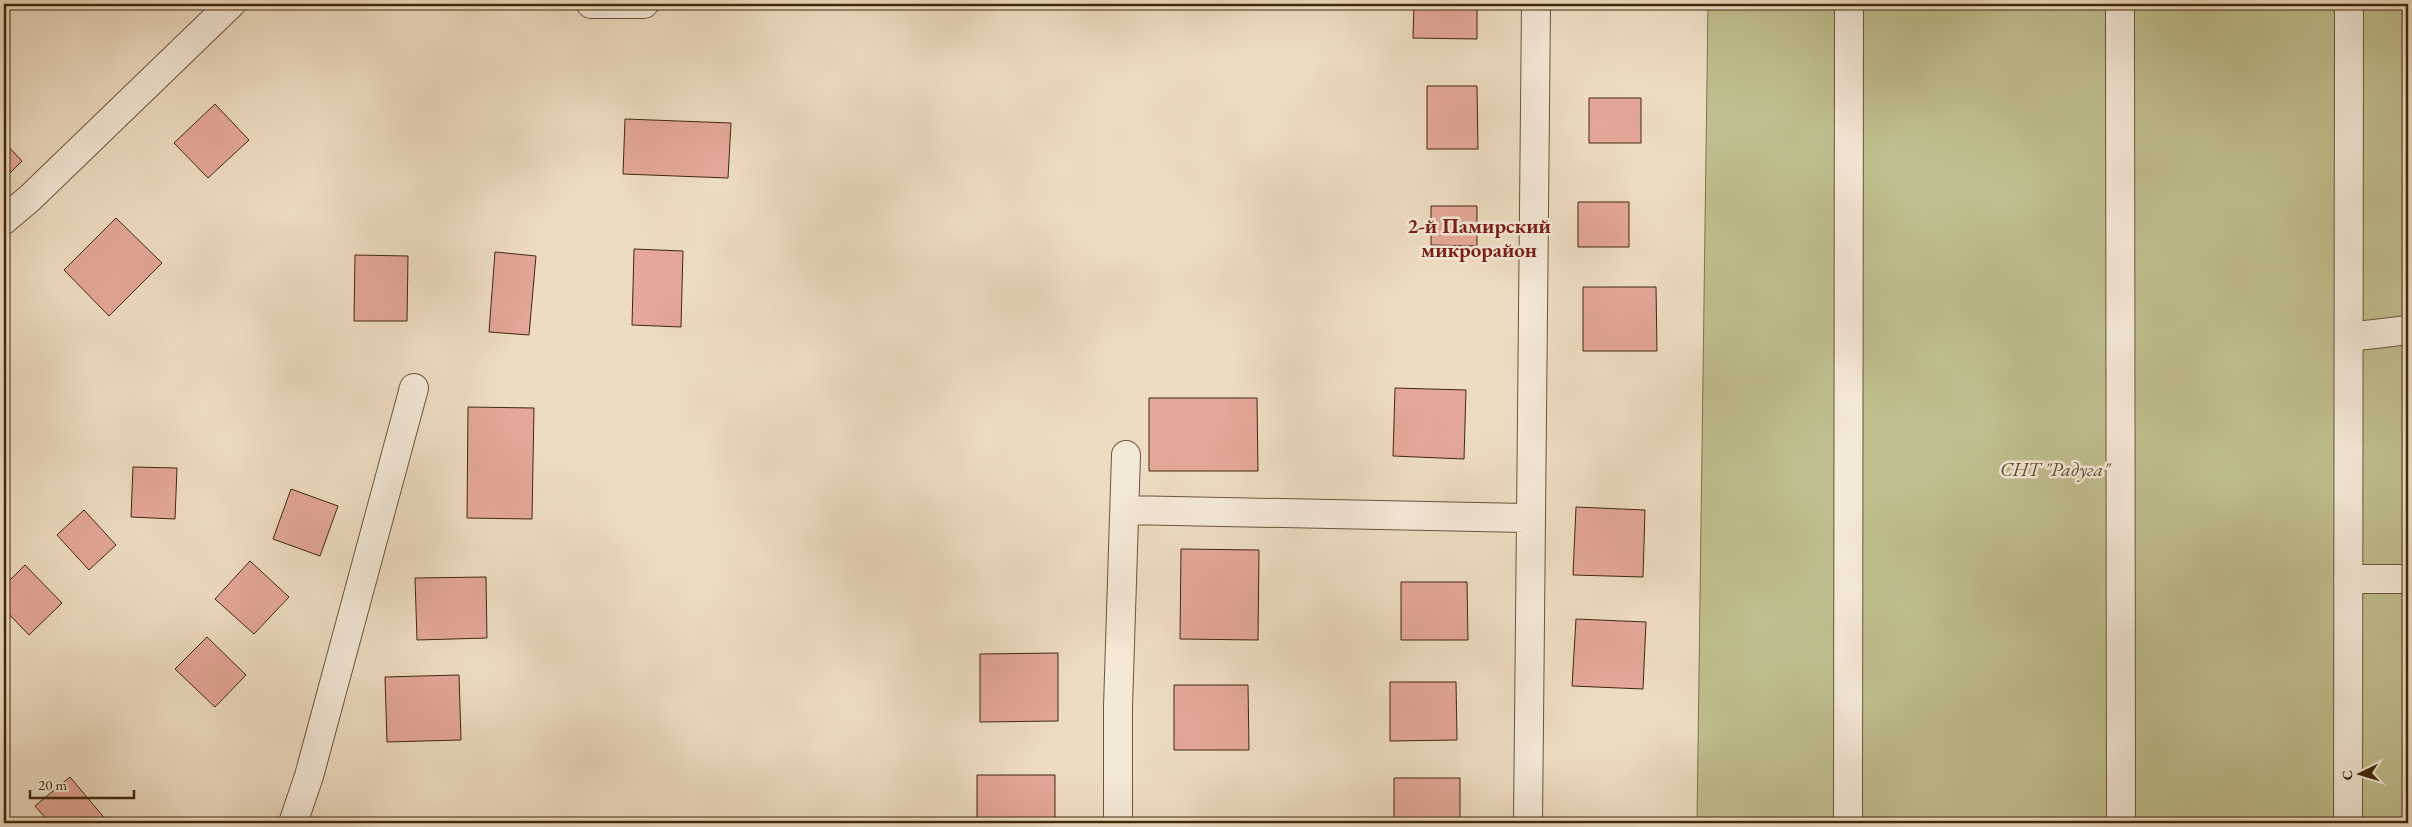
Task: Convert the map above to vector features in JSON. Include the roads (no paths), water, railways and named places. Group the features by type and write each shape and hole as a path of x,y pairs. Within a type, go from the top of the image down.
{"lane":[{"path":"4,220 30,198 232,4"},
{"path":"591,4 644,4"},
{"path":"1528,823 1536,4"},
{"path":"1848,823 1849,4"},
{"path":"2120,4 2121,823"},
{"path":"2348,823 2349,4"},
{"path":"2349,337 2408,330"},
{"path":"292,823 309,776 414,388"},
{"path":"1118,823 1118,708 1126,455"},
{"path":"1125,510 1531,518"},
{"path":"2348,579 2408,580"}],"district":[{"name":"2-й Памирский микрорайон","path":"1479,238"}],"park label":[{"name":"СНТ \"Радуга\"","path":"2055,469"}]}
